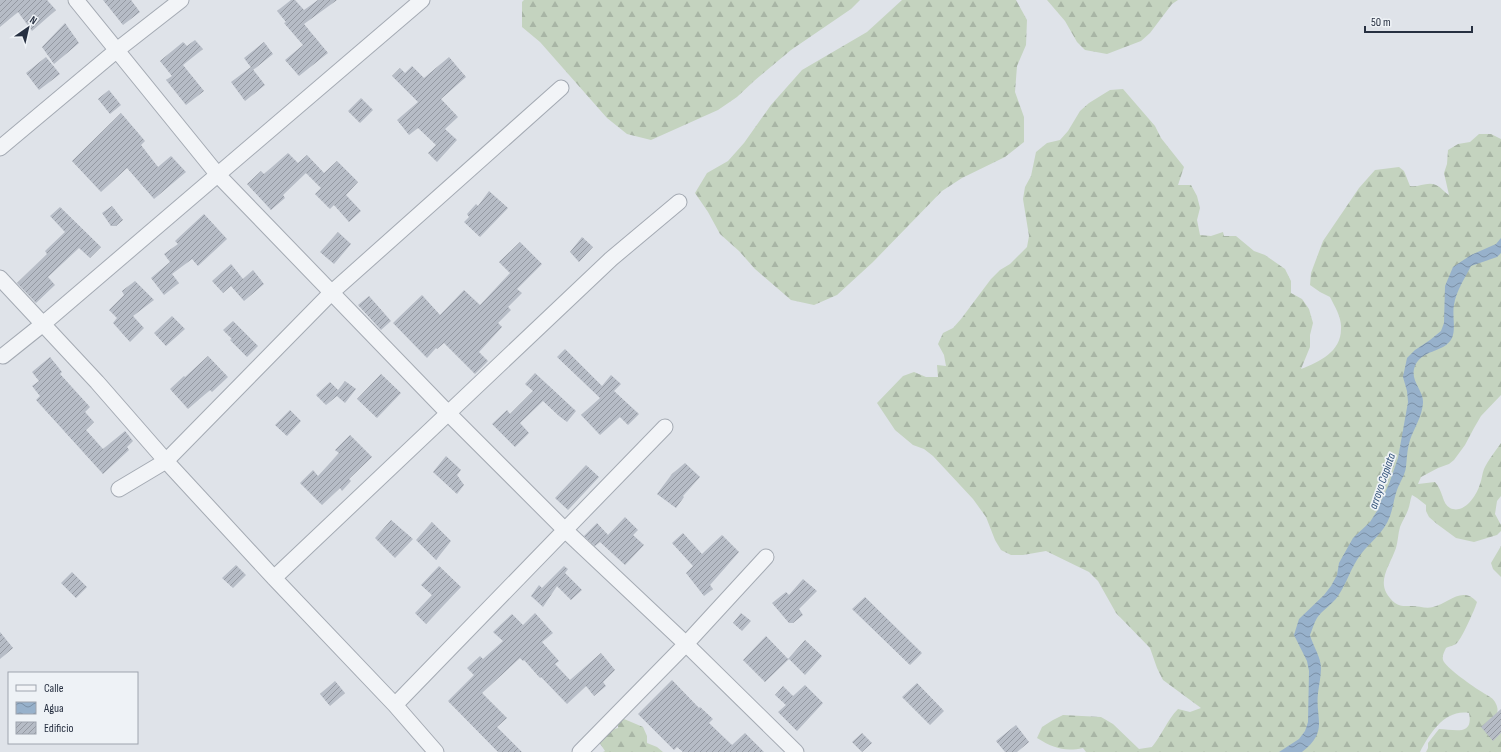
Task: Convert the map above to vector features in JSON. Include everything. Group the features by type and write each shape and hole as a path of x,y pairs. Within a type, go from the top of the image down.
{"street":[{"path":"76,0 218,175 448,413 566,530 686,644 796,752"},
{"path":"0,148 117,50 181,0"},
{"path":"3,356 43,324 422,0"},
{"path":"119,490 166,461 331,293 561,88"},
{"path":"274,578 611,259 679,202"},
{"path":"0,278 97,382 166,461 274,578 395,705 436,752"},
{"path":"395,705 664,427"},
{"path":"580,752 686,644 766,557"}],"green space":[{"path":"524,0 860,0 851,9 791,50 737,97 718,110 651,140 627,134 607,118 540,42 522,27 522,2"},
{"path":"902,0 1016,0 1027,20 1026,45 1017,66 1015,92 1024,117 1024,142 1005,157 962,178 942,191 873,262 837,295 814,305 791,300 755,269 739,251 720,234 708,212 695,193 707,173 728,161 744,143 771,105 802,70 867,32"},
{"path":"1047,0 1178,0 1172,4 1150,33 1141,41 1107,54 1085,50 1077,42 1065,21"},
{"path":"1123,89 1155,126 1161,138 1184,167 1178,185 1191,185 1197,196 1200,208 1197,220 1200,235 1211,236 1223,232 1224,236 1236,236 1254,251 1265,255 1285,269 1291,281 1291,293 1302,299 1309,309 1313,323 1310,335 1310,347 1301,369 1328,355 1337,344 1340,337 1341,325 1336,309 1330,297 1310,285 1311,273 1323,241 1359,188 1375,170 1399,167 1404,171 1410,186 1433,184 1449,195 1444,173 1447,164 1448,150 1458,144 1470,142 1479,134 1491,134 1501,139 1501,395 1481,416 1465,445 1454,460 1449,464 1421,477 1418,484 1435,482 1440,489 1447,506 1450,508 1460,509 1469,503 1473,498 1481,482 1483,471 1501,443 1501,496 1497,501 1495,514 1501,525 1501,531 1497,535 1474,542 1456,538 1429,517 1426,511 1426,505 1412,495 1408,510 1400,527 1396,548 1387,569 1384,583 1388,596 1395,603 1401,606 1430,608 1460,595 1471,597 1477,602 1459,640 1455,645 1446,648 1443,654 1443,660 1454,672 1494,700 1498,710 1495,720 1501,729 1501,752 1426,752 1428,743 1439,729 1465,729 1470,721 1469,713 1453,715 1439,724 1428,737 1420,752 1086,752 1083,748 1070,750 1059,748 1037,738 1042,727 1063,715 1101,717 1113,724 1139,749 1152,747 1178,709 1190,712 1201,708 1163,680 1150,648 1116,613 1098,581 1089,572 1046,551 1023,555 1011,555 1001,550 995,540 986,517 973,499 933,456 924,449 913,445 895,430 877,403 903,376 914,372 926,377 938,377 937,365 946,366 944,355 938,344 943,333 953,328 991,279 1000,270 1010,264 1027,247 1029,236 1023,199 1025,187 1031,176 1036,152 1047,143 1060,140 1068,131 1080,111 1089,103 1110,90"},
{"path":"1501,546 1501,577 1493,569 1491,563"},
{"path":"624,719 643,727 647,736 647,743 657,747 663,752 603,752 605,751 599,742 608,731 618,728 618,720"}],"water":[{"path":"1501,238 1501,253 1497,257 1471,266 1461,285 1454,305 1454,330 1452,338 1444,347 1427,354 1417,362 1414,369 1414,378 1422,394 1423,403 1420,418 1410,440 1404,476 1398,487 1390,516 1381,532 1358,559 1338,596 1317,618 1310,635 1321,664 1318,693 1318,731 1310,745 1302,752 1279,752 1299,739 1305,731 1308,722 1309,671 1307,661 1294,635 1299,619 1324,595 1331,586 1337,575 1339,563 1353,538 1370,522 1377,511 1389,484 1398,458 1408,402 1403,377 1407,358 1415,350 1441,331 1444,323 1445,286 1453,267 1471,255 1496,244"}],"building":[{"path":"0,0 47,0 56,10 32,31 18,12 0,27"},
{"path":"103,0 131,0 140,12 123,25"},
{"path":"291,0 295,0 304,10 318,0 337,0 304,24 328,53 299,76 285,60 303,45 284,23 286,22 277,11"},
{"path":"65,23 79,43 54,64 42,47"},
{"path":"195,40 203,49 183,65 204,91 186,105 166,80 172,76 160,61 183,42 187,46"},
{"path":"264,42 273,54 253,70 244,58"},
{"path":"46,57 60,74 39,90 26,73"},
{"path":"449,57 466,77 441,99 458,117 445,129 457,140 437,162 428,153 436,145 418,128 409,135 397,120 418,102 392,76 400,68 405,73 412,66 424,78"},
{"path":"251,67 265,85 245,101 231,82"},
{"path":"109,90 121,105 110,114 98,99"},
{"path":"361,98 373,110 360,123 348,111"},
{"path":"121,113 145,141 141,145 158,167 171,156 186,172 154,199 127,168 101,192 72,161"},
{"path":"288,153 298,163 307,155 324,173 337,161 358,182 346,195 361,211 349,222 334,205 330,209 315,194 321,188 306,173 283,195 285,198 271,210 247,184 261,171 264,174"},
{"path":"489,191 508,208 480,237 464,222 469,217 467,214 476,204 478,206"},
{"path":"112,206 123,220 116,226 111,226 102,213"},
{"path":"60,207 101,247 90,258 79,248 48,277 55,285 36,303 17,283 47,254 45,251 65,232 50,216"},
{"path":"204,214 227,239 198,266 192,259 172,274 179,283 164,295 151,278 170,262 164,254 178,244 175,241"},
{"path":"338,232 351,244 334,264 320,252"},
{"path":"582,237 593,247 579,262 570,252"},
{"path":"520,242 542,264 517,289 522,293 508,307 511,310 498,323 502,327 479,352 488,361 475,374 444,343 437,349 436,348 427,358 393,323 422,295 440,315 464,290 480,305 510,273 499,262"},
{"path":"231,264 243,279 253,270 264,284 244,301 231,286 223,293 212,281"},
{"path":"135,281 154,300 133,316 144,328 130,342 113,323 117,318 109,310 124,295 122,291"},
{"path":"369,296 391,321 381,330 358,305"},
{"path":"172,316 185,329 166,346 154,333"},
{"path":"233,321 258,346 247,357 230,340 232,339 223,330"},
{"path":"565,349 602,386 611,375 621,384 614,391 639,414 628,425 620,417 600,435 581,415 600,398 557,357"},
{"path":"208,356 228,377 212,392 210,390 188,409 170,389"},
{"path":"50,357 62,372 60,374 90,407 85,412 94,422 86,430 103,449 125,431 133,441 127,447 129,450 103,474 36,400 40,396 32,386 39,381 32,372"},
{"path":"535,373 576,411 567,422 543,401 520,423 529,433 515,447 492,424 507,410 510,414 533,391 525,384"},
{"path":"381,374 401,393 377,418 357,399"},
{"path":"345,381 356,389 345,403 337,396 326,405 316,395 330,382 338,390"},
{"path":"290,410 301,421 287,436 275,425"},
{"path":"350,435 372,457 349,479 351,481 342,491 340,488 322,505 300,483 313,470 318,476 339,453 335,450"},
{"path":"446,456 461,470 457,475 464,485 457,494 433,472"},
{"path":"685,463 700,477 683,496 684,497 676,508 657,494 672,474"},
{"path":"586,465 599,477 568,510 555,498"},
{"path":"625,517 638,530 633,535 644,545 625,565 600,542 595,546 584,536 597,523 608,535"},
{"path":"391,520 413,539 395,558 375,538"},
{"path":"432,522 451,541 436,560 416,540"},
{"path":"683,533 702,554 722,535 739,552 710,585 713,589 704,596 686,573 693,566 672,543"},
{"path":"236,565 246,575 233,588 222,578"},
{"path":"439,566 461,587 426,624 415,613 432,595 421,585"},
{"path":"564,566 568,569 565,573 582,590 571,600 557,586 543,607 531,596 539,585 542,588"},
{"path":"72,572 87,587 76,598 61,583"},
{"path":"803,579 817,591 799,609 803,615 793,623 789,623 772,603 786,592 789,595"},
{"path":"865,597 922,653 910,665 852,609"},
{"path":"535,613 553,633 542,642 559,661 555,664 570,680 601,653 615,670 603,682 606,686 594,696 586,686 567,704 524,660 523,661 520,658 482,693 507,718 497,727 522,752 498,752 448,701 474,675 467,668 480,656 483,659 503,641 493,632 512,614 523,625"},
{"path":"741,613 751,621 742,631 733,623"},
{"path":"0,632 13,648 0,659"},
{"path":"766,636 788,659 805,640 822,656 805,675 789,659 765,682 743,660"},
{"path":"672,680 699,708 700,707 713,719 709,723 732,745 745,733 764,752 683,752 677,747 674,750 638,714"},
{"path":"335,681 345,693 330,706 320,694"},
{"path":"917,683 944,711 930,725 902,697"},
{"path":"805,685 823,703 797,731 778,712 786,705 775,695 783,686 793,696"},
{"path":"1501,709 1501,733 1493,741 1481,727"},
{"path":"1016,725 1029,742 1017,752 1005,752 996,741"},
{"path":"862,733 872,743 862,752 852,742"}],"water label":[{"name":"arroyo Capiata","path":"1382,481"}]}
